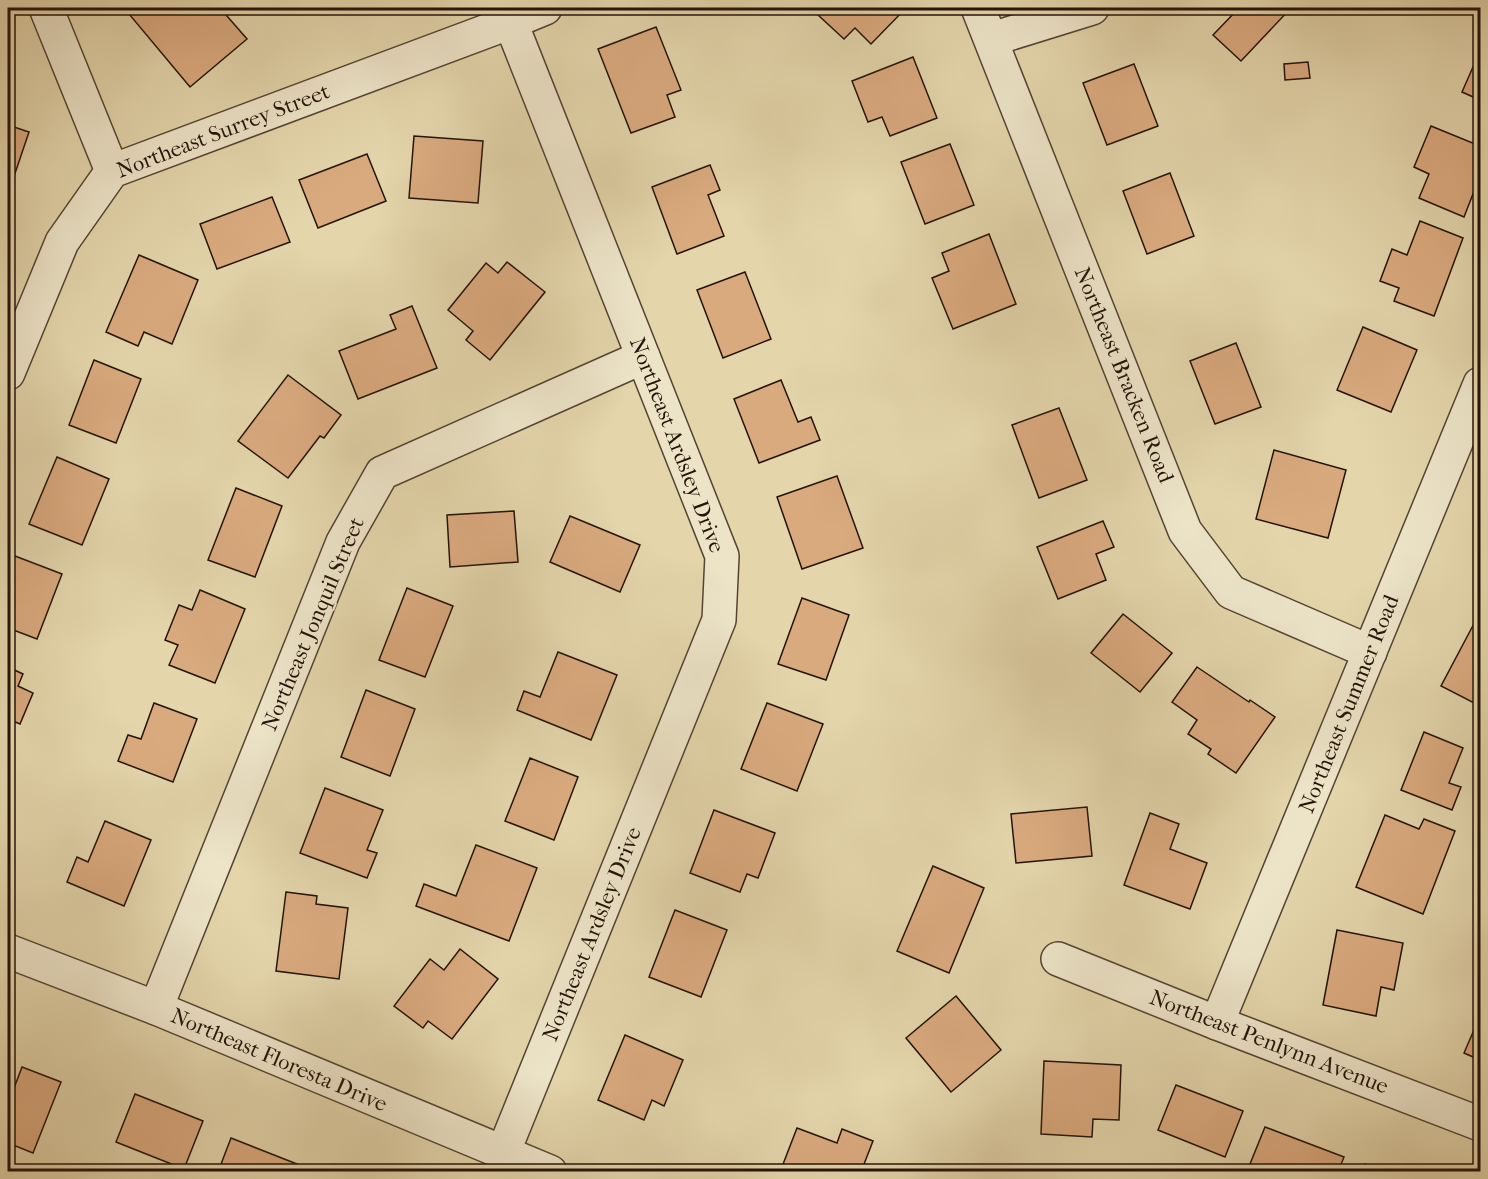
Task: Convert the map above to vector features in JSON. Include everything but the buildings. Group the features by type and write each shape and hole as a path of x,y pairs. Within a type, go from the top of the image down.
{"street":[{"path":"46,8 112,171"},
{"name":"Northeast Surrey Street","path":"8,373 62,242 112,171 508,15 545,8"},
{"name":"Northeast Bracken Road","path":"978,8 1185,531 1231,592 1370,652"},
{"path":"992,39 1092,8"},
{"name":"Northeast Ardsley Drive","path":"503,1153 719,620 722,556 508,15"},
{"name":"Northeast Jonquil Street","path":"156,1008 343,542 382,473 643,357"},
{"name":"Northeast Summer Road","path":"1217,1023 1480,384"},
{"name":"Northeast Floresta Drive","path":"8,951 156,1008 550,1172"},
{"name":"Northeast Penlynn Avenue","path":"1058,959 1480,1124"}]}
